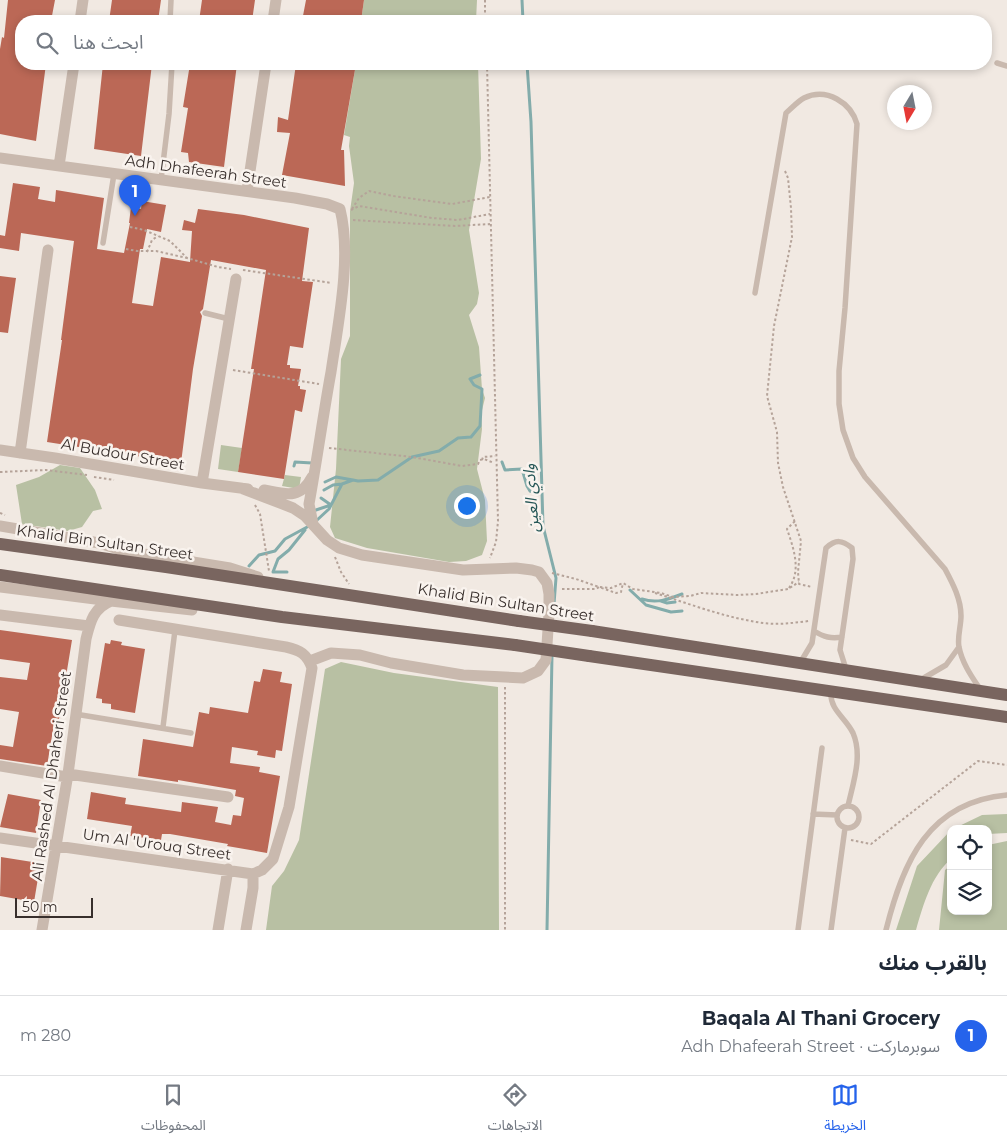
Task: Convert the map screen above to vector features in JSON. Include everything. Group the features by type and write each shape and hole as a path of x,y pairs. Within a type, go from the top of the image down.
{"main road":[{"name":"Khalid Bin Sultan Street","path":"0,544 166,567 1007,695"},
{"path":"0,575 282,617 515,645 831,693 1007,717"}],"street":[{"path":"81,15 83,0"},
{"path":"273,15 276,0"},
{"path":"59,166 73,70"},
{"path":"247,191 265,70"},
{"name":"Adh Dhafeerah Street","path":"0,158 295,198 327,204 340,209 343,222"},
{"path":"313,524 309,509 338,325 345,240 343,222"},
{"path":"20,453 48,250"},
{"path":"202,483 236,279"},
{"name":"Al Budour Street","path":"0,450 241,488"},
{"path":"241,488 290,495 306,486 314,473"},
{"path":"241,488 294,508 339,548 362,554 464,570 516,568 539,572 547,583 549,594 546,660 538,671 523,678 463,675 391,663 360,655 331,654 310,661"},
{"path":"282,503 290,505 300,503 305,501 311,492"},
{"path":"0,526 99,544 125,551 230,568 288,586"},
{"path":"0,587 111,602 246,616 282,617"},
{"path":"79,597 86,609 89,626"},
{"path":"89,626 96,611 111,602"},
{"path":"0,614 89,626"},
{"path":"119,620 286,647 305,654 310,661 312,668 289,807 273,858 262,870 253,874 253,888 246,930"},
{"name":"Ali Rashed Al Dhaheri Street","path":"42,930 89,626"},
{"path":"0,766 228,797"},
{"name":"Um Al 'Urouq Street","path":"0,838 253,874"},
{"path":"218,930 228,869"}],"lane":[{"path":"170,15 171,0"},
{"path":"997,63 1007,66"},
{"path":"161,180 169,114 172,70"},
{"path":"755,293 786,113 803,98 817,95 832,96 845,104 854,115 857,124 839,371 840,404 844,430 853,458 865,477 944,569 952,583 959,599 961,615 959,647 967,669 980,691"},
{"name":"Adh Dhafeerah Street","path":"103,243 114,174"},
{"path":"206,313 229,319"},
{"path":"800,664 812,644 826,548 832,542 838,541 844,542 852,548 853,559 840,650 846,671"},
{"path":"0,591 29,596 52,594"},
{"path":"163,728 175,630"},
{"path":"814,631 832,639 842,637"},
{"path":"918,682 946,664 959,647"},
{"path":"831,693 831,703 850,728 857,748 857,761 848,806"},
{"path":"75,714 191,733"},
{"path":"798,930 822,748"},
{"path":"886,930 909,862 921,840 929,831 943,818 959,808 985,798 1007,795"},
{"path":"848,806 855,809 859,818 854,826 845,828 837,822 837,815 842,808 848,806"},
{"path":"813,814 837,815"},
{"path":"831,930 845,828"}],"path":[{"path":"485,0 485,15"},
{"path":"487,70 495,463 498,521 496,542 490,558"},
{"path":"779,156 788,178 792,237 774,326 767,396 777,432 778,463 783,487 801,541 799,582"},
{"path":"343,222 347,213 359,198 369,191 452,204 490,197"},
{"path":"350,211 359,206 432,218 458,220 490,214"},
{"path":"343,222 350,220 455,226 490,224"},
{"path":"130,227 159,235 170,241 186,258"},
{"path":"147,252 152,240 159,235"},
{"path":"126,249 147,252 156,251 218,267 342,285"},
{"path":"220,368 328,386"},
{"path":"319,447 412,457 462,466 478,464 483,457 495,456"},
{"path":"482,460 495,463"},
{"path":"0,472 46,470 118,480"},
{"path":"241,488 252,499 260,514 270,574"},
{"path":"794,521 787,529 796,553 799,555"},
{"path":"788,589 792,584 796,563 792,544"},
{"path":"333,553 341,572 350,586"},
{"path":"539,572 555,573 560,576 576,578 616,593 620,592 623,583"},
{"path":"623,583 633,589 661,593 673,597 701,593 738,595 788,589 799,582"},
{"path":"799,582 799,584 820,588"},
{"path":"562,589 611,588 623,583"},
{"path":"650,592 762,623 776,624 816,621"},
{"path":"505,687 505,930"},
{"path":"843,839 871,844 978,760 1007,765"}],"green space":[{"path":"364,0 477,0 476,15 362,15"},
{"path":"355,70 478,70 481,159 469,230 479,293 477,304 469,315 479,347 482,389 485,398 481,414 482,429 477,469 485,500 487,541 482,555 466,561 449,562 367,548 335,538 330,527 336,469 341,359 350,336 350,211 354,183 349,146 350,137 344,135"},
{"path":"221,445 242,448 238,472 218,469"},
{"path":"60,465 80,468 95,490 102,509 93,511 82,527 68,531 22,524 16,485 39,477"},
{"path":"285,475 301,477 299,489 282,486"},
{"path":"341,662 394,673 498,687 499,930 266,930 272,886 284,871 299,840 325,669"},
{"path":"1007,814 1007,833 992,834 992,825 961,825 982,815"},
{"path":"947,834 947,863 933,883 916,930 896,930 917,866"},
{"path":"1007,841 1007,930 939,930 945,870 947,868 947,915 992,915 992,844"}],"building":[{"path":"8,0 55,0 52,15 15,15 15,70 45,70 36,141 0,134 0,49 2,37 4,38"},
{"path":"112,0 161,0 159,15 110,15"},
{"path":"202,0 255,0 253,15 200,15"},
{"path":"306,0 364,0 362,15 303,15"},
{"path":"102,70 151,70 141,156 94,149"},
{"path":"189,70 236,70 224,167 189,162 188,153 181,152 188,108 183,107"},
{"path":"295,70 355,70 341,150 344,150 345,186 282,175 290,133 277,132 278,117 288,120"},
{"path":"13,183 40,187 38,199 55,202 56,190 104,198 97,249 124,253 131,207 141,209 142,201 166,205 161,232 147,229 143,249 140,249 132,303 153,306 161,257 190,262 192,231 182,230 184,220 195,223 198,209 244,215 309,228 302,281 313,282 303,348 290,346 287,365 290,365 290,368 301,369 298,386 300,386 300,389 306,390 302,412 295,410 284,479 238,472 254,369 251,369 266,270 211,260 203,309 200,312 202,316 181,463 47,442 74,241 21,233 19,251 0,248 0,235 5,236"},
{"path":"0,276 16,278 8,333 0,332"},
{"path":"0,630 72,640 59,719 55,718 47,766 0,759 0,745 13,747 19,712 0,709 0,677 27,680 30,663 0,659"},
{"path":"111,640 122,642 121,645 145,649 135,713 111,709 111,704 102,703 102,699 96,698 105,643 110,644"},
{"path":"263,669 282,672 280,682 292,684 282,751 276,750 275,758 257,755 258,751 232,747 230,763 260,767 259,772 280,776 267,853 170,834 162,834 161,840 130,836 132,826 87,819 91,792 126,798 125,804 181,812 182,802 218,807 215,822 231,825 233,815 241,816 244,798 235,796 236,790 178,780 178,782 138,776 143,739 193,747 199,712 209,714 210,707 248,713 254,681 260,682"},
{"path":"8,794 41,800 36,833 0,827"},
{"path":"1,857 45,864 44,872 39,872 34,902 0,896"}],"waterway":[{"name":"وادي العين","path":"522,0 523,15"},
{"name":"وادي العين","path":"527,70 531,122 543,526 556,578 554,604"},
{"path":"316,521 329,509 342,484 353,480 378,480 412,457 439,451 458,438 471,437 480,426 482,389 474,385 470,379 480,375"},
{"path":"294,466 295,462 312,463 313,461"},
{"path":"502,462 505,470 522,469 530,491 538,494 542,493"},
{"path":"325,482 336,477 353,480"},
{"path":"324,490 333,485 342,484"},
{"path":"321,498 331,505"},
{"path":"316,510 331,505"},
{"path":"249,566 259,555 275,551 285,539 309,526"},
{"path":"287,572 273,572 278,559 289,550 305,530"},
{"path":"630,590 646,605 671,612 682,611"},
{"path":"642,599 658,601 682,594"},
{"path":"661,601 667,603 675,602"},
{"name":"وادي العين","path":"547,930 552,655"}],"place":[{"name":"Baqala Al Thani Grocery","path":"135,216"}]}
